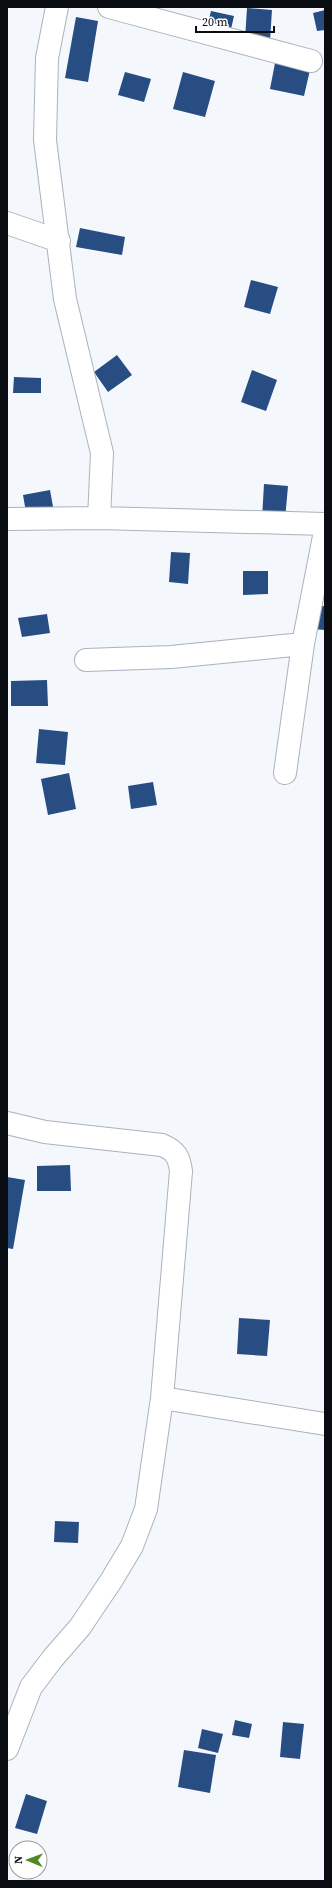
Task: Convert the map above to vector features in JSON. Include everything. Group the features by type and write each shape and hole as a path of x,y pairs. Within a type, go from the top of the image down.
{"street":[{"path":"56,7 47,58 45,140 66,299 102,453 99,518"},
{"path":"109,7 311,61"},
{"path":"7,223 59,241"},
{"path":"7,519 99,518 325,524"},
{"path":"285,773 304,644 325,531"},
{"path":"86,660 171,657 304,644"},
{"path":"7,1123 45,1132 162,1145 173,1150 179,1158 181,1171 181,1188 162,1398 146,1509 132,1546 80,1627 53,1658 31,1687 7,1749"},
{"path":"162,1398 325,1424"}],"building":[{"path":"247,8 272,10 270,41 245,39"},
{"path":"325,10 325,30 317,31 313,13"},
{"path":"211,11 234,16 229,38 206,32"},
{"path":"76,17 98,21 88,82 65,78"},
{"path":"275,63 310,70 304,96 270,89"},
{"path":"125,72 151,79 144,102 118,95"},
{"path":"183,72 215,81 205,117 173,109"},
{"path":"80,228 125,237 122,255 76,247"},
{"path":"251,280 278,287 270,314 244,307"},
{"path":"117,355 132,375 108,392 94,372"},
{"path":"252,370 277,380 266,411 241,402"},
{"path":"14,377 41,378 41,393 13,393"},
{"path":"264,484 288,486 285,520 262,519"},
{"path":"50,490 54,512 27,518 23,495"},
{"path":"171,552 190,553 188,584 169,582"},
{"path":"243,571 268,571 268,594 243,595"},
{"path":"315,606 325,606 325,630 313,629"},
{"path":"47,614 50,633 22,637 18,618"},
{"path":"47,680 48,706 11,706 11,681"},
{"path":"39,729 68,732 65,765 36,763"},
{"path":"69,773 76,809 48,815 41,779"},
{"path":"153,782 157,805 131,809 128,786"},
{"path":"70,1165 71,1191 37,1191 37,1166"},
{"path":"7,1177 25,1180 13,1249 7,1248"},
{"path":"239,1318 270,1320 267,1356 237,1354"},
{"path":"55,1521 79,1522 78,1543 54,1542"},
{"path":"235,1720 252,1724 249,1738 232,1735"},
{"path":"283,1722 304,1724 300,1759 280,1757"},
{"path":"202,1729 223,1734 218,1753 198,1748"},
{"path":"184,1750 216,1755 210,1793 178,1787"},
{"path":"26,1794 47,1801 37,1834 15,1828"}]}
